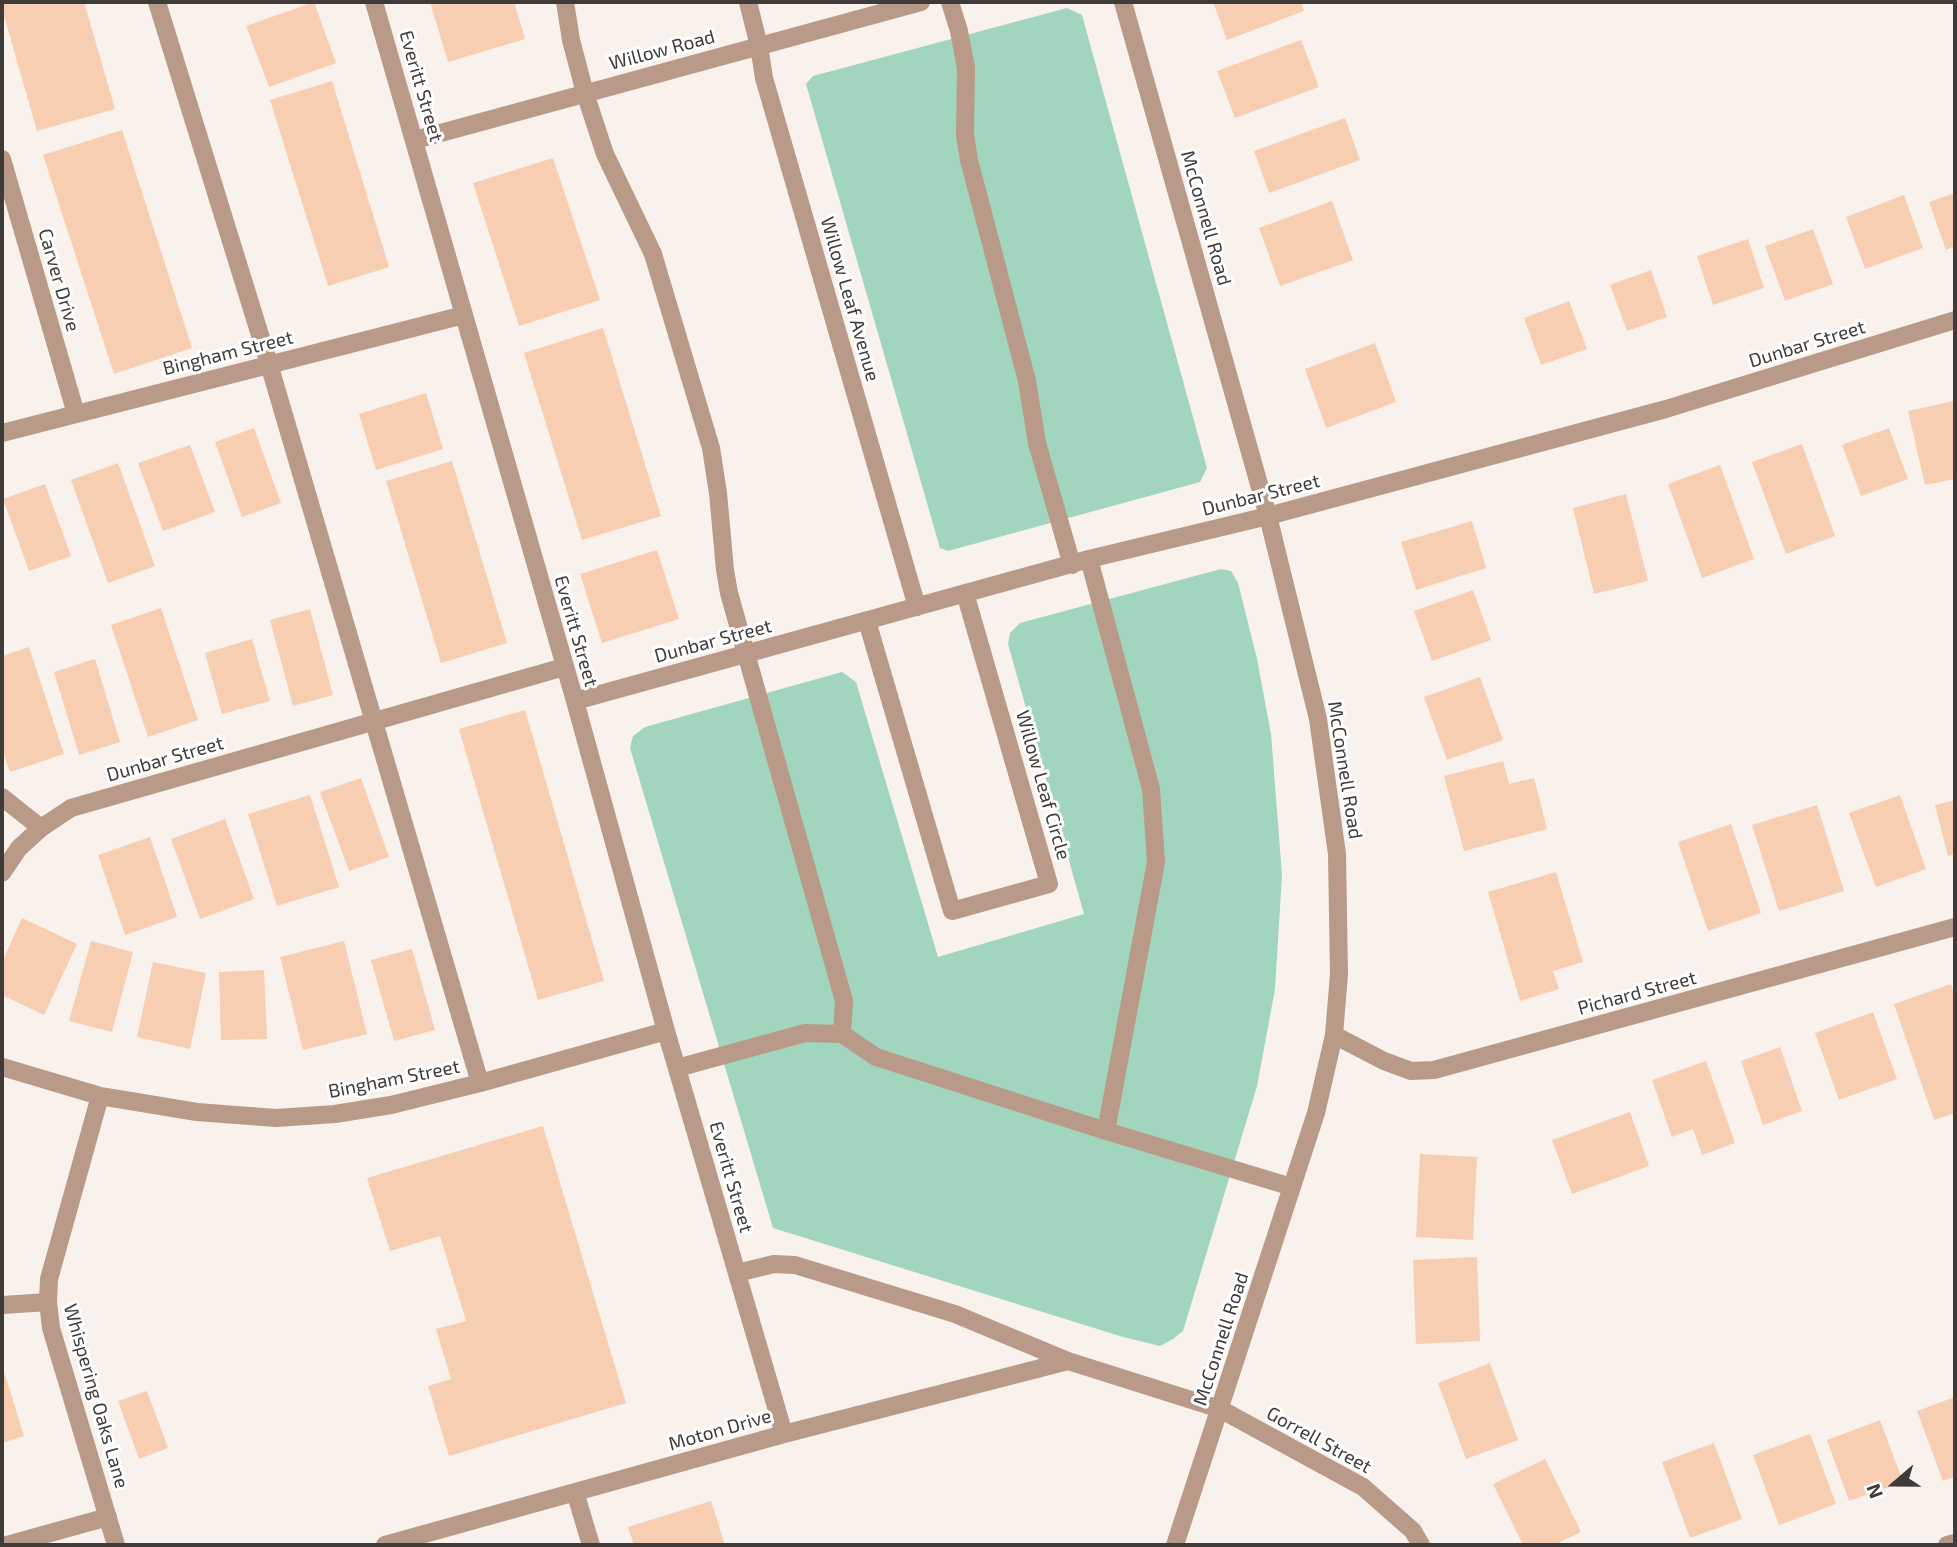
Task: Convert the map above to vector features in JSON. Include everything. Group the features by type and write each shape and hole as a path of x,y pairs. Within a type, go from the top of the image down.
{"street":[{"path":"157,2 269,364 480,1083"},
{"name":"Everitt Street","path":"374,2 575,701 666,1031 784,1434"},
{"path":"565,2 571,40 605,154 653,254 707,435 718,492 724,570 844,1001 842,1034"},
{"name":"Willow Leaf Avenue","path":"748,2 764,78 917,607"},
{"name":"Willow Road","path":"415,140 916,2"},
{"path":"950,2 966,68 965,135 969,160 1027,381 1037,443 1081,562 1151,789 1156,862 1106,1132"},
{"name":"McConnell Road","path":"1123,2 1268,516 1318,719 1337,855 1339,974 1334,1035 1316,1113 1175,1545"},
{"name":"Carver Drive","path":"3,170 76,414"},
{"name":"Bingham Street","path":"2,433 464,315"},
{"name":"Dunbar Street","path":"575,701 965,593 1268,516 1666,409 1955,320"},
{"name":"Willow Leaf Circle","path":"867,621 952,911 977,905 1049,884 965,593"},
{"name":"Dunbar Street","path":"2,873 19,848 41,828 71,808 564,667"},
{"path":"2,797 41,828"},
{"name":"Pichard Street","path":"1334,1035 1384,1061 1411,1071 1434,1070 1955,927"},
{"name":"Bingham Street","path":"2,1067 100,1096 197,1112 276,1118 335,1114 391,1105 666,1031"},
{"path":"677,1068 805,1033 842,1034 876,1056 1106,1132 1292,1187"},
{"name":"Whispering Oaks Lane","path":"100,1096 49,1279 48,1302 51,1328 116,1545"},
{"path":"737,1273 774,1264 795,1265 955,1314 1068,1362 1220,1409"},
{"path":"2,1306 48,1302"},
{"name":"Moton Drive","path":"395,1544 784,1434 1068,1362"},
{"name":"Gorrell Street","path":"1220,1409 1363,1487 1413,1531 1420,1545"},
{"path":"576,1492 591,1545"},
{"path":"7,1545 108,1517"},
{"path":"1947,1545 1955,1543"}],"green space":[{"path":"1067,8 1082,15 1207,468 1200,482 948,551 940,548 806,84 813,76"},
{"path":"1221,569 1231,571 1238,583 1257,659 1271,734 1282,875 1275,989 1257,1086 1183,1331 1160,1346 1123,1337 773,1228 630,748 633,736 645,727 842,672 856,682 938,957 1084,914 1008,644 1010,633 1020,623"}],"building":[{"path":"2,2 84,2 115,109 37,131"},
{"path":"314,2 336,63 269,87 246,26"},
{"path":"430,2 514,2 525,39 448,62"},
{"path":"1213,2 1301,2 1304,11 1227,40"},
{"path":"1301,40 1319,87 1235,118 1217,71"},
{"path":"332,81 389,267 328,286 270,100"},
{"path":"1345,118 1360,160 1269,193 1254,151"},
{"path":"122,130 192,348 114,374 43,155"},
{"path":"553,158 600,300 519,326 473,183"},
{"path":"1955,193 1955,246 1946,250 1929,202"},
{"path":"1904,195 1923,248 1865,269 1846,217"},
{"path":"1332,201 1353,260 1280,286 1259,228"},
{"path":"1813,229 1833,284 1785,301 1765,246"},
{"path":"1748,239 1764,288 1713,305 1697,256"},
{"path":"1651,270 1667,317 1627,331 1610,285"},
{"path":"1569,301 1587,349 1541,365 1524,318"},
{"path":"603,328 661,516 582,540 524,353"},
{"path":"1375,343 1396,402 1326,428 1305,369"},
{"path":"426,393 443,449 376,470 359,414"},
{"path":"1953,401 1955,479 1925,485 1908,411"},
{"path":"254,428 281,503 242,517 215,442"},
{"path":"1889,428 1908,479 1861,496 1842,445"},
{"path":"1802,444 1835,536 1786,554 1752,462"},
{"path":"190,445 215,512 163,531 138,463"},
{"path":"452,461 507,643 441,663 386,481"},
{"path":"118,463 155,566 108,583 71,480"},
{"path":"1720,465 1754,559 1702,578 1668,484"},
{"path":"45,484 71,556 29,571 3,499"},
{"path":"1626,494 1648,581 1594,594 1573,508"},
{"path":"1472,521 1486,568 1416,590 1401,542"},
{"path":"657,550 679,619 602,643 580,574"},
{"path":"1473,590 1491,640 1432,661 1414,611"},
{"path":"161,608 198,720 148,737 111,625"},
{"path":"310,609 333,695 293,706 270,620"},
{"path":"252,639 270,701 222,714 205,653"},
{"path":"29,647 64,754 10,772 2,749 2,656"},
{"path":"95,659 120,742 79,755 54,672"},
{"path":"1480,677 1503,740 1447,760 1424,697"},
{"path":"525,710 604,981 538,1000 459,729"},
{"path":"1503,761 1509,784 1534,778 1547,829 1464,851 1444,776"},
{"path":"361,778 389,857 349,871 320,792"},
{"path":"310,795 339,887 277,906 248,814"},
{"path":"1900,795 1926,869 1876,887 1849,813"},
{"path":"1955,800 1955,854 1948,856 1935,805"},
{"path":"1817,805 1844,891 1779,911 1752,825"},
{"path":"225,819 254,899 200,919 171,839"},
{"path":"1731,824 1761,913 1708,931 1678,842"},
{"path":"150,837 177,917 125,935 98,855"},
{"path":"1556,872 1583,962 1553,971 1559,989 1520,1001 1488,892"},
{"path":"22,918 77,944 44,1015 2,995 2,962"},
{"path":"91,941 133,952 112,1032 69,1021"},
{"path":"344,941 367,1034 303,1050 280,957"},
{"path":"412,949 435,1030 394,1041 371,960"},
{"path":"153,962 206,973 190,1049 137,1037"},
{"path":"264,970 267,1039 221,1040 219,972"},
{"path":"1951,984 1955,997 1955,1113 1934,1120 1894,1004"},
{"path":"1873,1012 1897,1079 1839,1100 1815,1033"},
{"path":"1780,1047 1802,1111 1763,1125 1741,1061"},
{"path":"1706,1061 1735,1143 1702,1155 1693,1129 1672,1137 1652,1080"},
{"path":"1630,1112 1649,1166 1572,1194 1552,1140"},
{"path":"543,1126 626,1403 449,1456 428,1386 451,1379 436,1329 466,1321 440,1236 390,1251 367,1178"},
{"path":"1420,1154 1477,1157 1473,1240 1416,1237"},
{"path":"1477,1257 1480,1341 1416,1344 1413,1260"},
{"path":"1490,1363 1518,1440 1466,1459 1438,1383"},
{"path":"2,1365 24,1436 2,1443"},
{"path":"147,1391 168,1448 139,1459 118,1401"},
{"path":"1955,1397 1955,1477 1943,1481 1917,1411"},
{"path":"1880,1420 1903,1482 1849,1501 1827,1440"},
{"path":"1810,1434 1836,1504 1779,1525 1753,1455"},
{"path":"1714,1443 1742,1519 1690,1538 1662,1462"},
{"path":"1545,1459 1581,1532 1554,1545 1523,1545 1493,1484"},
{"path":"711,1501 725,1545 634,1545 628,1527"}]}
